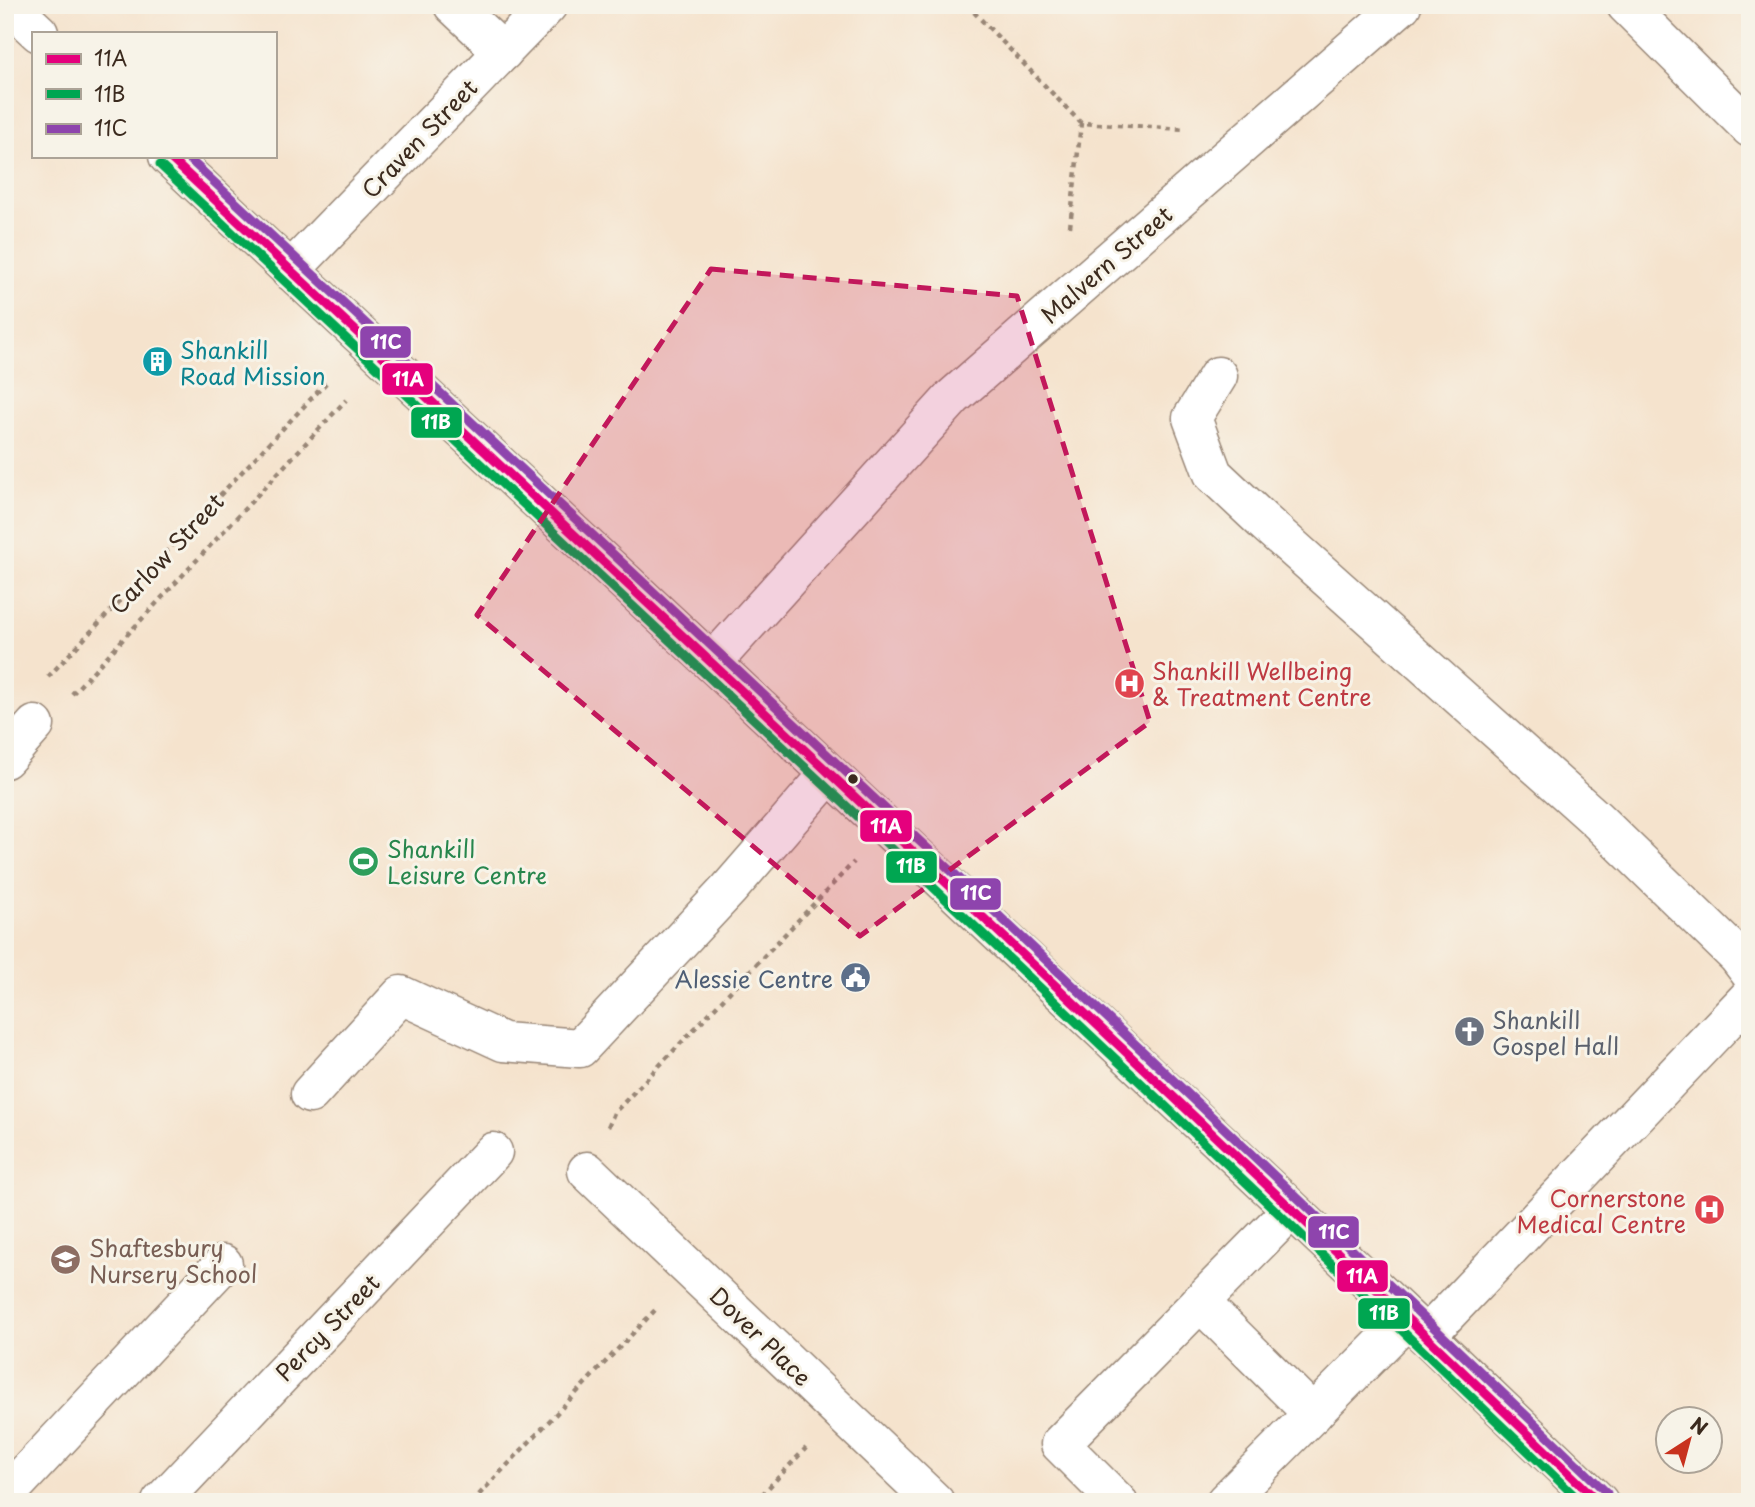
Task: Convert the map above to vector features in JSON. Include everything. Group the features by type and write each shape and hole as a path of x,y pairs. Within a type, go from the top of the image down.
{"street":[{"path":"9,5 38,32"},
{"path":"453,5 502,52"},
{"name":"Craven Street","path":"290,271 548,5"},
{"name":"Malvern Street","path":"712,663 953,397 1402,5"},
{"path":"1626,5 1750,128"},
{"path":"171,158 712,663 1599,1502"},
{"path":"1218,376 1192,418 1213,474 1595,818 1737,956 1750,973"},
{"path":"5,759 18,720"},
{"path":"310,1094 401,995 503,1042 580,1048 729,889 828,774"},
{"path":"1225,1502 1313,1413 1417,1328 1750,996"},
{"name":"Percy Street","path":"161,1502 493,1153"},
{"name":"Dover Place","path":"587,1171 935,1502"},
{"path":"1118,1502 1060,1444 1291,1210"},
{"path":"5,1496 223,1264"},
{"path":"1200,1303 1313,1413"}],"path":[{"path":"967,5 1081,123 1186,129 1244,144"},
{"path":"1069,296 1067,261 1081,123"},
{"name":"Carlow Street","path":"18,720 326,383"},
{"path":"18,720 65,701 346,400"},
{"path":"587,1171 614,1113 886,829"},
{"path":"472,1502 692,1270"},
{"path":"755,1502 841,1412"}],"highlighted area":[{"path":"711,269 1017,296 1150,722 860,936 477,615"}],"transit line":[{"name":"11A","path":"170,158 1065,994 1599,1502"},
{"name":"11C","path":"188,158 1077,989 1607,1493"},
{"name":"11B","path":"160,165 1051,998 1581,1502"}],"place":[{"name":"Shankill Road Mission","path":"157,362"},
{"name":"Shankill Wellbeing & Treatment Centre","path":"1129,683"},
{"name":"Shankill Leisure Centre","path":"364,861"},
{"name":"Alessie Centre","path":"856,978"},
{"name":"Shankill Gospel Hall","path":"1469,1032"},
{"name":"Cornerstone Medical Centre","path":"1709,1210"},
{"name":"Shaftesbury Nursery School","path":"66,1260"}]}
